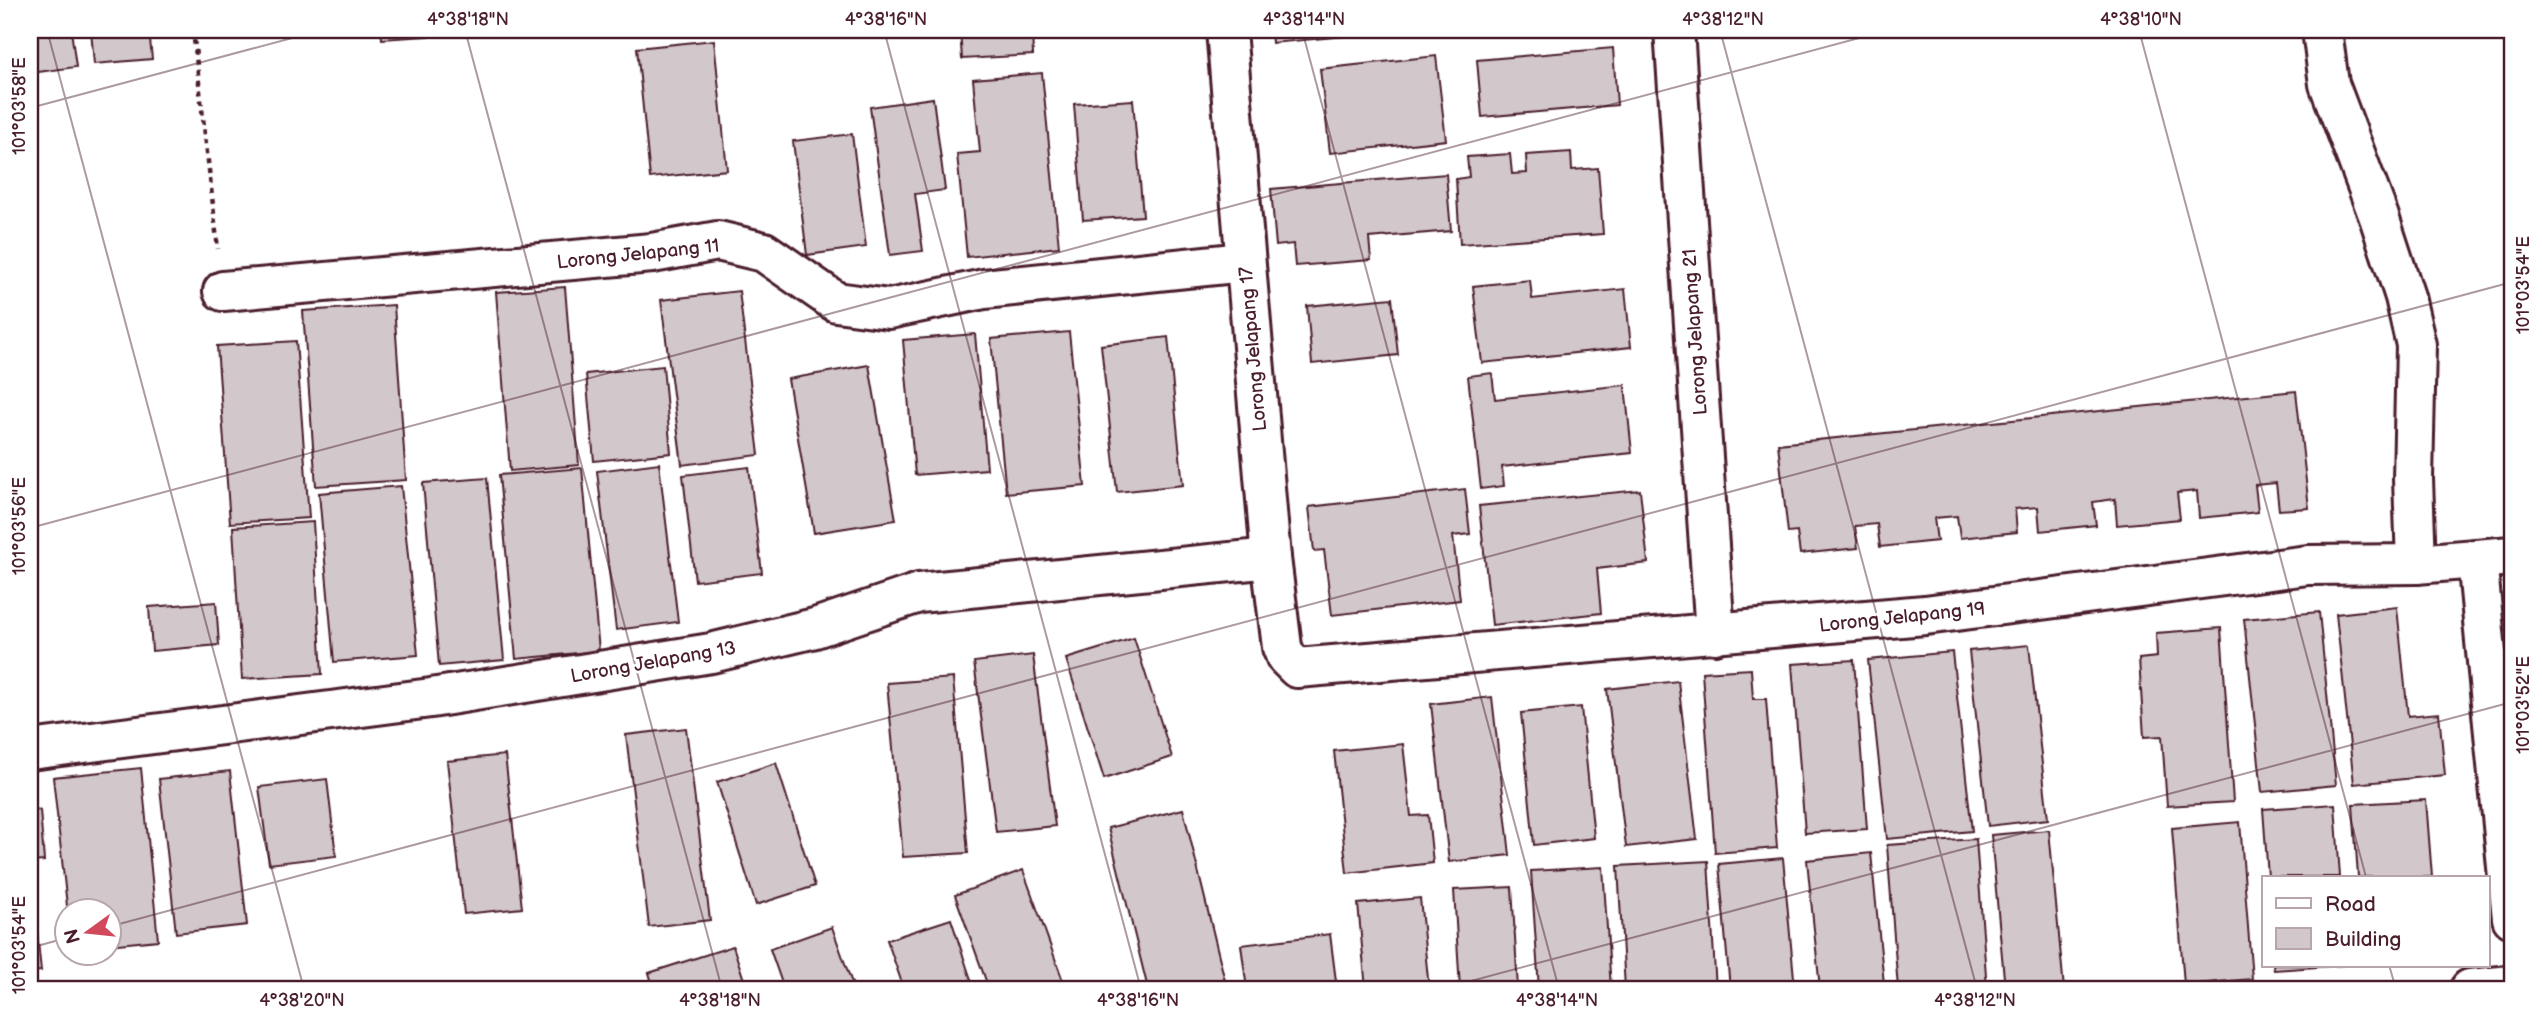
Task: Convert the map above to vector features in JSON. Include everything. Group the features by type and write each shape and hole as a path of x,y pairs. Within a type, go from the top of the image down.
{"street":[{"name":"Lorong Jelapang 17","path":"1226,30 1271,558 1282,647 1292,664"},
{"name":"Lorong Jelapang 21","path":"1674,30 1715,634"},
{"path":"2322,30 2329,84 2379,217 2405,297 2416,345 2413,479 2416,564"},
{"name":"Lorong Jelapang 11","path":"223,291 652,253 718,241 764,252 836,302 889,309 984,289 1244,262"},
{"name":"Lorong Jelapang 19","path":"1292,664 1304,668 1925,615 2308,565 2416,564 2495,557"},
{"path":"2495,557 2512,918"},
{"name":"Lorong Jelapang 13","path":"30,750 431,698 711,653 815,628 919,593 1271,558"},
{"path":"2470,989 2512,985"}],"path":[{"path":"193,30 223,291"}],"building":[{"path":"30,30 71,30 76,67 30,73"},
{"path":"91,30 149,30 152,59 94,64"},
{"path":"381,30 440,30 441,35 382,39"},
{"path":"847,30 933,30 933,31 847,36"},
{"path":"960,30 1032,30 1033,55 962,59"},
{"path":"1271,30 1410,30 1272,43"},
{"path":"714,40 727,170 650,178 637,48"},
{"path":"1613,48 1617,105 1482,117 1477,60"},
{"path":"1436,56 1446,140 1330,153 1320,69"},
{"path":"1042,73 1059,247 967,257 957,154 980,152 973,79"},
{"path":"933,98 945,190 915,194 923,251 890,255 870,107"},
{"path":"1133,100 1143,216 1083,220 1074,104"},
{"path":"852,134 866,247 807,255 793,141"},
{"path":"1571,152 1572,170 1598,168 1603,234 1460,244 1456,179 1469,177 1467,157 1510,154 1512,174 1527,173 1526,155"},
{"path":"1446,174 1451,231 1369,238 1371,260 1295,266 1293,244 1276,246 1271,189"},
{"path":"1530,280 1532,299 1625,289 1631,347 1482,363 1473,286"},
{"path":"565,287 579,465 510,471 496,292"},
{"path":"739,291 759,455 682,465 661,300"},
{"path":"1392,298 1398,355 1312,364 1307,306"},
{"path":"394,305 406,480 316,486 303,311"},
{"path":"1069,332 1085,486 1006,493 991,339"},
{"path":"975,334 987,469 915,475 903,340"},
{"path":"1168,337 1183,485 1117,492 1101,345"},
{"path":"296,341 309,518 230,523 217,346"},
{"path":"869,365 896,520 814,533 788,379"},
{"path":"663,366 671,453 594,461 586,374"},
{"path":"1492,373 1495,399 1625,385 1632,453 1502,467 1504,486 1481,489 1468,376"},
{"path":"2296,391 2309,508 2279,510 2276,483 2255,485 2258,512 2199,518 2197,491 2177,493 2180,519 2117,525 2115,499 2093,502 2096,525 2040,531 2038,507 2015,509 2017,532 1960,538 1957,516 1934,518 1937,541 1880,547 1877,524 1855,526 1858,548 1800,554 1797,532 1788,533 1778,444"},
{"path":"659,463 678,622 616,630 597,471"},
{"path":"749,467 762,573 695,581 683,475"},
{"path":"582,468 599,651 516,659 499,475"},
{"path":"487,478 504,660 439,666 423,483"},
{"path":"401,486 418,655 334,662 319,493"},
{"path":"1465,489 1470,534 1453,536 1460,600 1332,615 1324,550 1314,551 1309,507"},
{"path":"1640,490 1648,563 1597,569 1601,613 1492,625 1479,506"},
{"path":"313,522 322,674 242,679 233,527"},
{"path":"216,602 219,645 152,651 149,607"},
{"path":"2397,607 2408,716 2439,713 2445,775 2354,784 2336,614"},
{"path":"2319,612 2336,785 2262,792 2244,619"},
{"path":"2221,628 2233,802 2167,806 2162,736 2144,737 2139,659 2157,657 2156,633"},
{"path":"1134,638 1172,757 1104,779 1066,659"},
{"path":"2029,645 2048,819 1988,826 1969,651"},
{"path":"1952,652 1972,831 1887,839 1868,660"},
{"path":"1033,655 1055,826 996,832 974,662"},
{"path":"1854,660 1867,829 1805,833 1792,664"},
{"path":"1751,669 1753,699 1766,699 1777,848 1715,853 1702,672"},
{"path":"953,678 968,853 903,857 887,683"},
{"path":"1678,681 1697,839 1626,847 1607,689"},
{"path":"1492,697 1510,855 1449,862 1431,704"},
{"path":"1581,707 1594,838 1534,845 1521,713"},
{"path":"686,728 710,920 649,927 626,735"},
{"path":"1403,744 1411,816 1428,815 1433,863 1347,873 1334,751"},
{"path":"505,755 522,908 464,914 447,761"},
{"path":"776,763 815,886 756,905 717,782"},
{"path":"141,768 158,940 122,944 122,897 66,897 53,777"},
{"path":"230,771 247,925 176,933 159,779"},
{"path":"327,779 336,856 269,864 259,787"},
{"path":"2426,800 2432,876 2358,876 2353,804"},
{"path":"2335,804 2340,876 2268,876 2263,809"},
{"path":"1183,809 1227,989 1148,989 1108,828"},
{"path":"40,810 44,861 30,862 30,811"},
{"path":"2240,822 2252,979 2184,985 2172,828"},
{"path":"2049,830 2064,989 2005,989 1991,835"},
{"path":"1976,839 1987,989 1898,989 1887,845"},
{"path":"1871,853 1884,984 1820,989 1807,860"},
{"path":"1783,858 1795,989 1730,989 1719,864"},
{"path":"1708,861 1716,989 1625,989 1618,866"},
{"path":"1603,867 1611,989 1539,989 1531,871"},
{"path":"1023,870 1066,989 989,989 955,895"},
{"path":"1512,887 1518,989 1460,989 1454,890"},
{"path":"1420,898 1429,989 1366,989 1358,904"},
{"path":"30,912 35,912 41,971 30,972"},
{"path":"951,919 974,989 904,989 887,940"},
{"path":"832,927 854,989 784,989 770,949"},
{"path":"1330,934 1337,989 1247,989 1241,945"},
{"path":"733,946 747,989 654,989 649,973"},
{"path":"2273,967 2317,967 2274,970"},
{"path":"227,984 227,989 113,989"}]}
